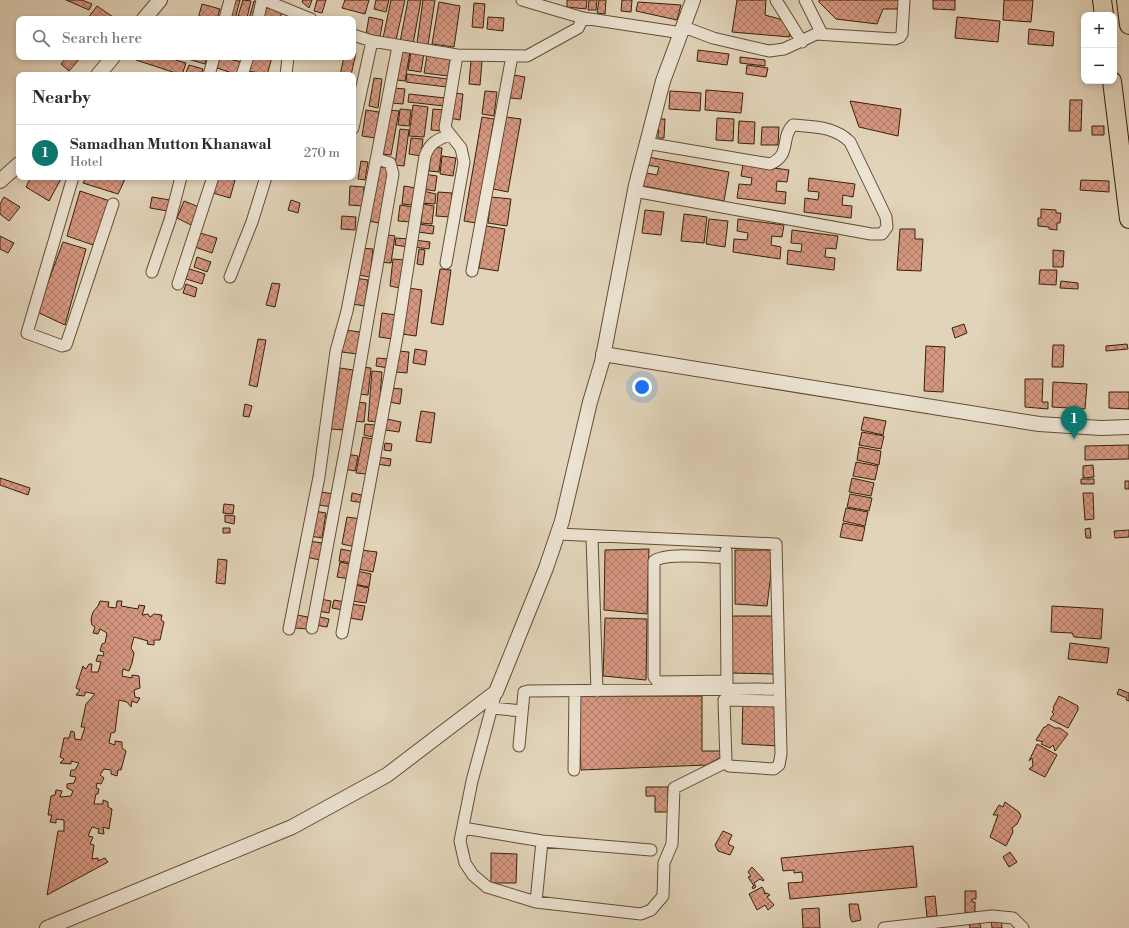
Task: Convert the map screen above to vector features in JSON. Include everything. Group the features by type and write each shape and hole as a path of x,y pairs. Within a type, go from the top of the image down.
{"main road":[{"path":"1102,0 1104,12"},
{"path":"1126,0 1129,25"},
{"path":"1112,84 1129,219"}],"street":[{"path":"147,16 160,0"},
{"path":"226,16 230,0"},
{"path":"259,16 263,0 291,15"},
{"path":"522,0 563,6 583,18 683,30 769,51 784,49 802,42 809,37 822,34 895,39 900,37 902,34 904,0"},
{"path":"693,0 663,82 646,143 634,191 603,354 558,534 546,568 496,692 472,781 463,828 461,849 465,863 473,875 487,887 536,902 641,914 651,910 663,896 664,863 672,844 674,788 726,762"},
{"path":"776,0 802,42"},
{"path":"805,0 822,34"},
{"path":"356,36 398,46 457,55 527,56 578,28 583,18"},
{"path":"356,114 372,41"},
{"path":"289,629 319,477 336,351 347,311 398,46"},
{"path":"446,263 464,162 461,148 449,135 445,128 457,55"},
{"path":"472,271 512,56"},
{"path":"100,72 110,60"},
{"path":"210,72 213,60"},
{"path":"243,72 247,60"},
{"path":"286,72 288,60"},
{"path":"634,191 871,234 882,234 887,227 886,217 850,142 842,134 829,129 793,125 788,129 785,150 778,161 770,164 646,143"},
{"path":"342,633 397,336 425,156 428,146 433,142 449,135"},
{"path":"312,628 346,446 393,174 390,164 376,159"},
{"path":"0,181 16,167"},
{"path":"72,180 26,331 28,334 62,346 66,345 113,204"},
{"path":"152,272 170,220 180,180"},
{"path":"178,284 211,180"},
{"path":"230,277 252,222 265,180"},
{"path":"603,354 1038,424 1086,427 1129,427"},
{"path":"558,534 776,544 779,689 780,701 781,754 779,765 774,769 729,766 726,762 724,700 780,701"},
{"path":"592,536 597,691"},
{"path":"726,541 727,685"},
{"path":"726,558 671,557 658,558 654,561 654,677 658,682 779,689"},
{"path":"519,746 524,692 536,690 597,691 727,685"},
{"path":"574,770 575,691"},
{"path":"47,928 292,826 387,775 496,692"},
{"path":"492,708 522,711"},
{"path":"463,828 542,841 652,850"},
{"path":"536,902 542,841"},
{"path":"884,928 1003,916 1013,918 1023,928"}],"building":[{"path":"66,0 82,0 92,4 89,10"},
{"path":"234,0 240,0 236,16 230,16"},
{"path":"243,0 251,1 247,16 238,16"},
{"path":"303,0 312,0 309,8 302,2"},
{"path":"317,0 326,0 322,13 314,11"},
{"path":"345,0 369,0 365,14 342,8"},
{"path":"376,0 389,0 386,12 374,9"},
{"path":"391,0 405,0 396,40 383,38"},
{"path":"408,0 421,0 413,44 400,42"},
{"path":"423,0 435,0 428,45 417,43"},
{"path":"567,0 587,0 586,9 567,7"},
{"path":"589,0 597,0 596,10 588,10"},
{"path":"599,0 606,0 605,14 597,13"},
{"path":"622,0 632,0 631,12 621,11"},
{"path":"737,0 766,0 765,15 787,21 790,37 732,32"},
{"path":"819,0 900,0 899,9 883,9 877,24 836,19 819,2"},
{"path":"933,0 955,0 955,10 933,9"},
{"path":"1004,0 1033,0 1031,22 1003,20"},
{"path":"254,1 260,3 256,16 250,16"},
{"path":"439,2 460,6 454,47 432,44"},
{"path":"638,2 681,5 677,20 636,11"},
{"path":"474,3 485,4 483,28 472,27"},
{"path":"202,4 220,9 218,16 199,16"},
{"path":"97,6 112,16 90,16"},
{"path":"266,7 282,12 281,16 263,16"},
{"path":"369,17 383,20 380,37 366,34"},
{"path":"488,17 504,18 503,31 487,29"},
{"path":"957,17 1000,21 998,42 955,38"},
{"path":"1029,29 1054,32 1053,46 1028,44"},
{"path":"401,50 410,52 405,81 397,80"},
{"path":"698,50 729,54 727,65 697,61"},
{"path":"411,52 424,53 421,72 408,70"},
{"path":"427,55 450,58 448,76 424,73"},
{"path":"740,57 765,60 765,66 740,63"},
{"path":"64,60 78,60 69,71 61,64"},
{"path":"136,60 176,60 186,63 183,72 173,72"},
{"path":"191,60 206,60 205,64"},
{"path":"219,60 233,60 242,62 239,72 229,72 217,68"},
{"path":"253,60 271,60 268,72 249,71"},
{"path":"343,60 354,60 352,72 341,72"},
{"path":"471,60 482,61 480,85 469,84"},
{"path":"189,65 203,69 202,72 186,72"},
{"path":"747,65 768,68 766,77 746,74"},
{"path":"407,74 448,79 447,87 406,82"},
{"path":"514,75 525,77 521,99 510,98"},
{"path":"374,78 382,79 378,108 369,106"},
{"path":"394,88 405,89 403,104 392,103"},
{"path":"706,90 743,93 741,113 705,110"},
{"path":"485,91 497,92 494,116 482,114"},
{"path":"670,91 701,93 700,111 669,109"},
{"path":"452,93 463,94 460,120 449,118"},
{"path":"409,94 445,98 444,106 408,102"},
{"path":"1070,100 1082,100 1081,131 1069,131"},
{"path":"850,101 901,109 898,136 859,127"},
{"path":"413,105 428,107 424,137 409,136"},
{"path":"400,109 411,110 409,126 398,125"},
{"path":"433,109 445,110 443,131 431,130"},
{"path":"366,110 379,112 375,138 362,136"},
{"path":"389,110 399,111 391,155 382,154"},
{"path":"482,117 494,119 476,223 464,221"},
{"path":"506,117 521,119 508,192 493,189"},
{"path":"717,118 734,119 733,141 716,140"},
{"path":"659,119 665,119 664,138 658,138"},
{"path":"739,121 755,122 754,144 738,143"},
{"path":"1092,126 1104,126 1104,135 1092,135"},
{"path":"762,127 779,127 778,145 761,145"},
{"path":"400,129 409,130 404,166 395,165"},
{"path":"411,138 423,139 421,156 409,154"},
{"path":"431,147 442,148 439,172 429,171"},
{"path":"442,156 456,158 453,176 440,174"},
{"path":"648,157 729,172 724,201 638,185 641,172 657,175 659,167 647,165"},
{"path":"361,161 368,162 365,180 358,179"},
{"path":"743,164 789,170 787,182 777,181 776,191 786,192 785,204 737,198 739,184 751,185 752,178 741,176"},
{"path":"377,165 389,167 379,223 368,221"},
{"path":"424,174 437,176 435,191 422,189"},
{"path":"809,178 855,184 853,197 843,195 842,205 852,206 851,218 804,212 805,198 818,200 819,192 808,191"},
{"path":"30,180 60,180 49,201 26,187"},
{"path":"84,180 125,180 118,194 83,183"},
{"path":"216,180 235,180 230,198 213,193"},
{"path":"1081,180 1109,181 1109,192 1080,190"},
{"path":"350,186 364,187 363,206 349,205"},
{"path":"404,186 416,188 414,205 402,204"},
{"path":"80,191 110,201 96,246 67,236"},
{"path":"423,191 436,194 435,204 421,203"},
{"path":"438,192 452,193 450,217 436,216"},
{"path":"4,197 20,207 9,221 0,214 0,204"},
{"path":"152,197 170,200 168,211 150,208"},
{"path":"491,197 511,199 507,226 488,223"},
{"path":"291,200 300,203 298,213 288,210"},
{"path":"184,201 199,207 191,225 177,218"},
{"path":"423,204 434,206 432,224 421,223"},
{"path":"400,205 414,207 412,222 398,221"},
{"path":"1041,209 1056,210 1056,213 1061,213 1060,223 1057,223 1057,230 1049,229 1049,227 1038,226 1038,218 1041,218"},
{"path":"645,210 664,212 661,235 642,233"},
{"path":"684,214 707,217 704,243 681,241"},
{"path":"342,216 356,217 355,230 341,229"},
{"path":"709,219 728,221 725,247 706,244"},
{"path":"738,219 784,225 782,237 772,236 771,245 781,247 780,259 733,252 734,239 747,240 748,233 737,231"},
{"path":"419,224 434,226 433,234 418,232"},
{"path":"486,226 505,229 498,271 479,268"},
{"path":"900,229 915,229 915,239 923,239 921,271 897,270"},
{"path":"792,230 838,236 836,249 826,248 825,257 835,258 834,270 787,264 788,250 801,252 802,244 791,243"},
{"path":"200,233 217,238 212,253 195,247"},
{"path":"383,234 395,236 391,263 379,262"},
{"path":"0,236 14,243 8,253 0,249"},
{"path":"396,238 409,239 408,247 395,245"},
{"path":"415,240 430,242 429,249 414,247"},
{"path":"63,242 86,249 65,325 37,312"},
{"path":"361,248 373,249 370,277 358,275"},
{"path":"419,249 425,250 423,265 417,264"},
{"path":"1053,250 1064,251 1063,267 1053,267"},
{"path":"197,257 211,262 207,272 194,267"},
{"path":"393,259 404,260 400,288 390,286"},
{"path":"187,268 205,274 202,284 183,278"},
{"path":"440,269 451,270 443,325 431,323"},
{"path":"1040,270 1057,270 1056,285 1039,284"},
{"path":"355,278 368,280 365,306 352,304"},
{"path":"1061,281 1078,283 1078,289 1060,288"},
{"path":"272,283 280,284 275,307 266,305"},
{"path":"186,284 197,288 195,297 183,293"},
{"path":"408,288 422,290 416,336 402,334"},
{"path":"382,313 396,315 393,339 379,337"},
{"path":"964,324 967,333 955,338 952,328"},
{"path":"345,330 360,332 357,354 342,352"},
{"path":"258,339 266,340 257,387 249,385"},
{"path":"1127,344 1128,349 1106,351 1106,346"},
{"path":"1053,345 1064,345 1063,367 1052,367"},
{"path":"926,346 945,347 943,392 924,391"},
{"path":"415,349 427,351 425,365 413,363"},
{"path":"398,351 409,352 407,373 396,372"},
{"path":"377,358 389,359 388,368 376,366"},
{"path":"361,367 371,368 368,395 358,394"},
{"path":"340,368 353,370 344,430 331,429"},
{"path":"372,371 382,372 378,422 368,421"},
{"path":"1025,379 1043,379 1042,402 1048,402 1048,409 1025,407"},
{"path":"1053,382 1087,384 1085,409 1052,407"},
{"path":"391,388 402,389 400,404 389,402"},
{"path":"1109,392 1129,392 1129,409 1109,408"},
{"path":"355,402 366,403 364,422 353,421"},
{"path":"245,404 252,406 249,417 243,416"},
{"path":"421,411 435,413 431,443 416,441"},
{"path":"864,417 886,421 883,435 861,430"},
{"path":"387,419 401,422 399,432 385,430"},
{"path":"365,424 375,425 373,437 364,435"},
{"path":"862,432 884,436 881,449 859,445"},
{"path":"363,437 373,439 366,474 356,473"},
{"path":"385,443 392,444 391,451 384,450"},
{"path":"1129,445 1129,459 1085,460 1085,446"},
{"path":"859,447 881,451 879,465 857,460"},
{"path":"347,454 358,456 355,471 344,469"},
{"path":"378,457 391,459 390,466 377,464"},
{"path":"856,462 878,466 875,480 853,476"},
{"path":"1093,465 1094,477 1083,478 1083,466"},
{"path":"0,478 30,488 28,495 0,485"},
{"path":"852,478 874,483 871,496 849,492"},
{"path":"1081,479 1094,479 1094,484 1081,484"},
{"path":"1125,481 1129,481 1129,489 1125,489"},
{"path":"321,492 334,494 332,507 319,505"},
{"path":"352,493 367,496 365,503 351,501"},
{"path":"1083,493 1093,493 1094,519 1085,520"},
{"path":"850,494 872,498 869,511 847,507"},
{"path":"224,504 234,505 233,514 223,513"},
{"path":"846,508 868,512 865,526 843,521"},
{"path":"314,511 326,513 322,538 310,536"},
{"path":"225,515 235,516 234,524 225,522"},
{"path":"347,517 361,519 356,547 342,544"},
{"path":"843,523 865,527 862,541 840,537"},
{"path":"223,528 230,528 230,533 223,533"},
{"path":"1090,528 1091,538 1086,538 1085,529"},
{"path":"1129,530 1129,537 1115,538 1114,531"},
{"path":"308,541 323,543 320,560 306,557"},
{"path":"341,549 355,552 353,563 339,561"},
{"path":"649,549 647,614 604,610 605,550"},
{"path":"361,550 377,552 373,572 358,569"},
{"path":"735,550 774,550 767,606 735,604"},
{"path":"218,559 227,560 225,584 216,583"},
{"path":"340,562 353,565 350,579 337,577"},
{"path":"357,571 371,574 369,587 354,584"},
{"path":"355,585 369,588 366,603 352,601"},
{"path":"320,599 331,601 329,613 318,611"},
{"path":"334,600 345,602 343,610 332,608"},
{"path":"100,601 109,602 108,607 116,608 117,601 122,601 121,606 138,609 139,605 145,606 142,615 148,614 150,617 154,614 162,615 161,620 164,622 160,640 154,640 154,645 147,644 148,641 134,637 131,648 134,653 132,663 129,671 123,669 122,676 132,678 132,675 139,676 140,688 134,690 135,697 140,698 137,703 132,701 131,707 127,702 119,700 115,732 111,733 109,743 115,745 115,741 122,742 122,748 126,751 121,770 118,770 117,776 111,774 111,770 104,769 100,775 104,778 101,784 97,783 96,788 99,789 98,794 96,794 94,804 103,804 103,800 108,802 108,807 112,809 109,829 103,827 104,834 98,833 99,829 92,827 88,836 93,837 90,844 94,845 92,859 98,858 98,861 105,858 108,862 47,895 58,831 64,831 64,820 56,819 56,823 50,822 52,815 48,815 51,796 55,795 56,790 62,791 60,797 71,796 73,791 67,788 67,784 74,783 76,777 70,776 71,770 75,770 79,763 71,761 71,764 60,763 64,759 60,757 64,738 69,738 71,731 74,732 75,739 81,740 85,727 81,727 86,704 95,694 86,692 84,696 76,695 80,690 76,688 83,666 86,669 89,664 92,664 91,672 98,672 101,662 96,661 98,655 103,656 104,652 100,651 102,644 105,643 107,633 100,629 98,634 93,633 95,627 92,625 91,619 93,612"},
{"path":"351,604 365,606 362,620 349,618"},
{"path":"1052,606 1103,609 1101,639 1074,637 1072,633 1051,632"},
{"path":"297,615 308,617 307,629 295,628"},
{"path":"316,616 329,619 327,627 315,625"},
{"path":"731,616 773,616 774,674 730,673"},
{"path":"605,618 647,619 646,680 603,676"},
{"path":"1070,643 1109,648 1107,663 1068,659"},
{"path":"1119,689 1129,693 1129,701 1126,700 1127,698 1117,694"},
{"path":"578,694 580,696 702,696 702,751 721,751 721,757 707,765 581,770"},
{"path":"743,695 779,695 779,746 742,744"},
{"path":"1059,696 1078,706 1078,710 1068,728 1050,719 1054,714 1052,712 1054,709 1053,708"},
{"path":"1048,724 1055,728 1060,728 1068,734 1055,751 1053,745 1050,748 1041,744 1043,742 1036,740 1044,727"},
{"path":"1037,744 1057,755 1045,777 1029,769 1033,766 1032,758 1029,761"},
{"path":"646,787 668,787 668,812 655,812 655,796 646,796"},
{"path":"1005,802 1019,812 1021,816 1017,824 1012,828 1013,832 1006,846 990,837 998,815 993,815 999,805 1003,807"},
{"path":"723,831 732,835 728,844 734,847 730,855 718,851 715,845"},
{"path":"913,846 917,887 790,899 788,883 803,882 802,872 794,873 794,870 783,871 781,858"},
{"path":"1010,852 1017,862 1009,867 1003,857"},
{"path":"491,853 517,854 516,883 491,883"},
{"path":"752,867 764,880 763,881 760,879 754,883 756,887 753,889 752,887 754,886 748,877 751,876 748,872"},
{"path":"762,887 765,892 764,894 767,893 770,895 767,897 774,905 768,910 765,905 757,910 749,894"},
{"path":"965,891 976,891 976,899 972,899 972,902 975,902 975,912 965,913"},
{"path":"935,896 937,916 927,917 925,897"},
{"path":"849,904 858,904 861,920 852,922"},
{"path":"819,908 820,928 803,928 802,909"},
{"path":"1001,918 1002,928 992,928 991,919"},
{"path":"979,921 981,928 970,928 969,922"}],"place":[{"name":"Samadhan Mutton Khanawal","path":"1074,439"}]}
